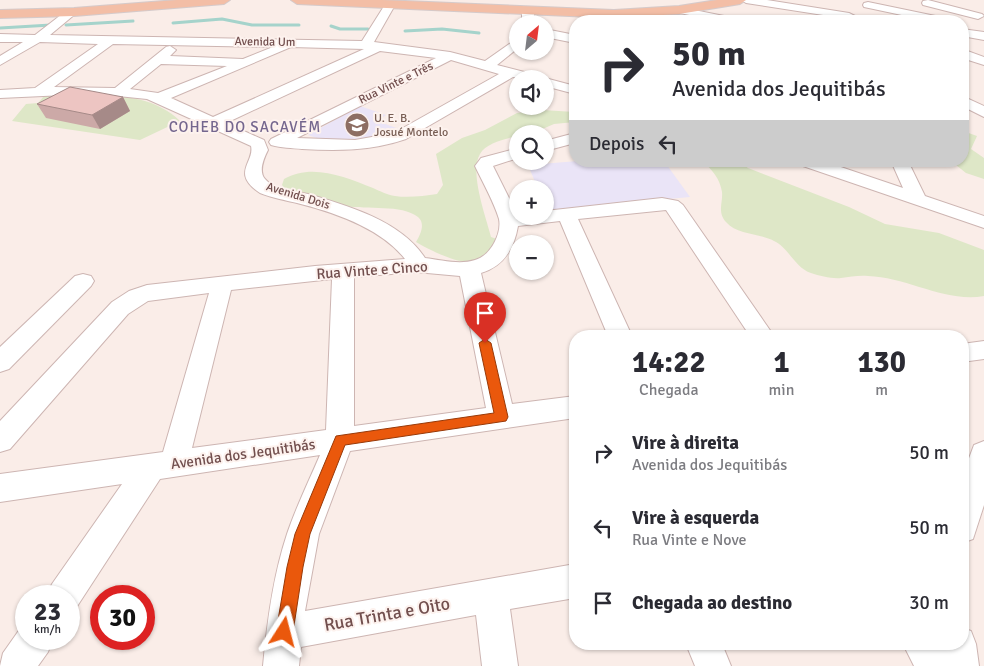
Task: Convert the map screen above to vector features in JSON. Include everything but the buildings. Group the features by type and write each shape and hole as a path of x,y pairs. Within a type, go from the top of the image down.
{"main road":[{"path":"0,7 100,7 109,3 150,0"},
{"path":"0,14 224,0"},
{"path":"297,0 531,10 694,0"},
{"path":"430,0 592,15"},
{"path":"634,15 740,0"}],"street":[{"path":"746,0 847,15"},
{"path":"912,0 978,16"},
{"path":"856,15 872,3 921,15"},
{"path":"213,123 373,46 390,5"},
{"path":"0,61 39,38 72,8"},
{"path":"679,10 704,15"},
{"path":"807,15 808,10"},
{"path":"969,33 984,36"},
{"path":"554,35 569,38"},
{"name":"Avenida Um","path":"0,38 294,42 373,46 450,56 509,71"},
{"path":"40,91 112,39"},
{"path":"118,92 181,41"},
{"path":"159,98 294,42"},
{"path":"488,65 509,49"},
{"name":"Rua Vinte e Três","path":"260,150 450,56"},
{"path":"969,56 984,61"},
{"path":"158,60 248,62"},
{"path":"277,142 354,145 387,142 509,74"},
{"path":"554,84 569,88"},
{"path":"0,94 40,91 118,92 159,98 255,141 259,144 260,150"},
{"path":"969,96 977,93"},
{"path":"969,103 984,112"},
{"path":"554,144 569,140"},
{"name":"Avenida Dois","path":"260,150 253,170 260,184 271,190 354,215 408,248 419,265"},
{"path":"509,156 487,162 484,166 509,221"},
{"path":"824,167 984,222"},
{"path":"902,167 917,198"},
{"path":"554,216 662,204 676,209 758,330"},
{"path":"567,215 617,330"},
{"name":"Rua Vinte e Cinco","path":"0,440 129,301 146,293 343,271 419,265 469,269 485,264 497,257 506,238 509,221"},
{"path":"469,269 501,417"},
{"path":"283,649 295,567 303,534 340,440 343,271"},
{"path":"0,362 83,281"},
{"path":"72,585 163,465 222,284"},
{"path":"969,352 984,350"},
{"name":"Avenida dos Jequitibás","path":"0,488 569,408"},
{"path":"969,504 984,454"},
{"name":"Rua Trinta e Oito","path":"283,649 491,595 569,581"},
{"path":"491,595 500,666"},
{"path":"16,666 27,650"},
{"path":"706,650 713,666"},
{"path":"924,650 934,666"},
{"path":"959,650 961,666"}],"shaded area":[{"name":"U. E. B. Josué Montelo","path":"360,106 386,115 377,121 402,130 383,138 375,139 320,139 308,135"},
{"path":"569,162 569,167 668,167 690,197 554,209 554,180 534,180 530,170 554,170 554,163"}],"green space":[{"path":"97,95 134,98 166,110 180,121 140,140 12,121 26,104 38,103 44,96"},
{"path":"554,111 569,112 569,123 552,125 509,125 509,138 491,144 480,154 477,162 477,183 491,237 500,240 480,260 473,262 465,262 447,257 416,242 422,229 422,223 418,217 411,213 403,210 354,207 338,204 285,189 282,185 284,179 295,174 317,172 340,176 384,193 400,197 437,194 443,185 436,154 462,138 485,130 513,115 554,115"},
{"path":"969,133 977,136 971,149 984,158 984,179 966,173 958,167 969,167"},
{"path":"708,167 747,167 849,207 885,224 939,233 984,250 984,296 955,296 883,277 834,278 811,273 796,263 784,248 774,241 742,232 726,222 721,211 722,192 712,171"}],"waterway":[{"path":"173,23 222,19 252,25 299,25"},
{"path":"66,25 133,21"},
{"path":"0,28 51,25"},
{"path":"331,26 340,29 368,29"},
{"path":"405,31 442,29 479,33"}],"place":[{"name":"U. E. B. Josué Montelo","path":"357,125"}],"district":[{"name":"COHEB DO SACAVÉM","path":"245,127"}],"route":[{"path":"284,632 295,567 303,534 340,440 501,417 485,343"}]}
